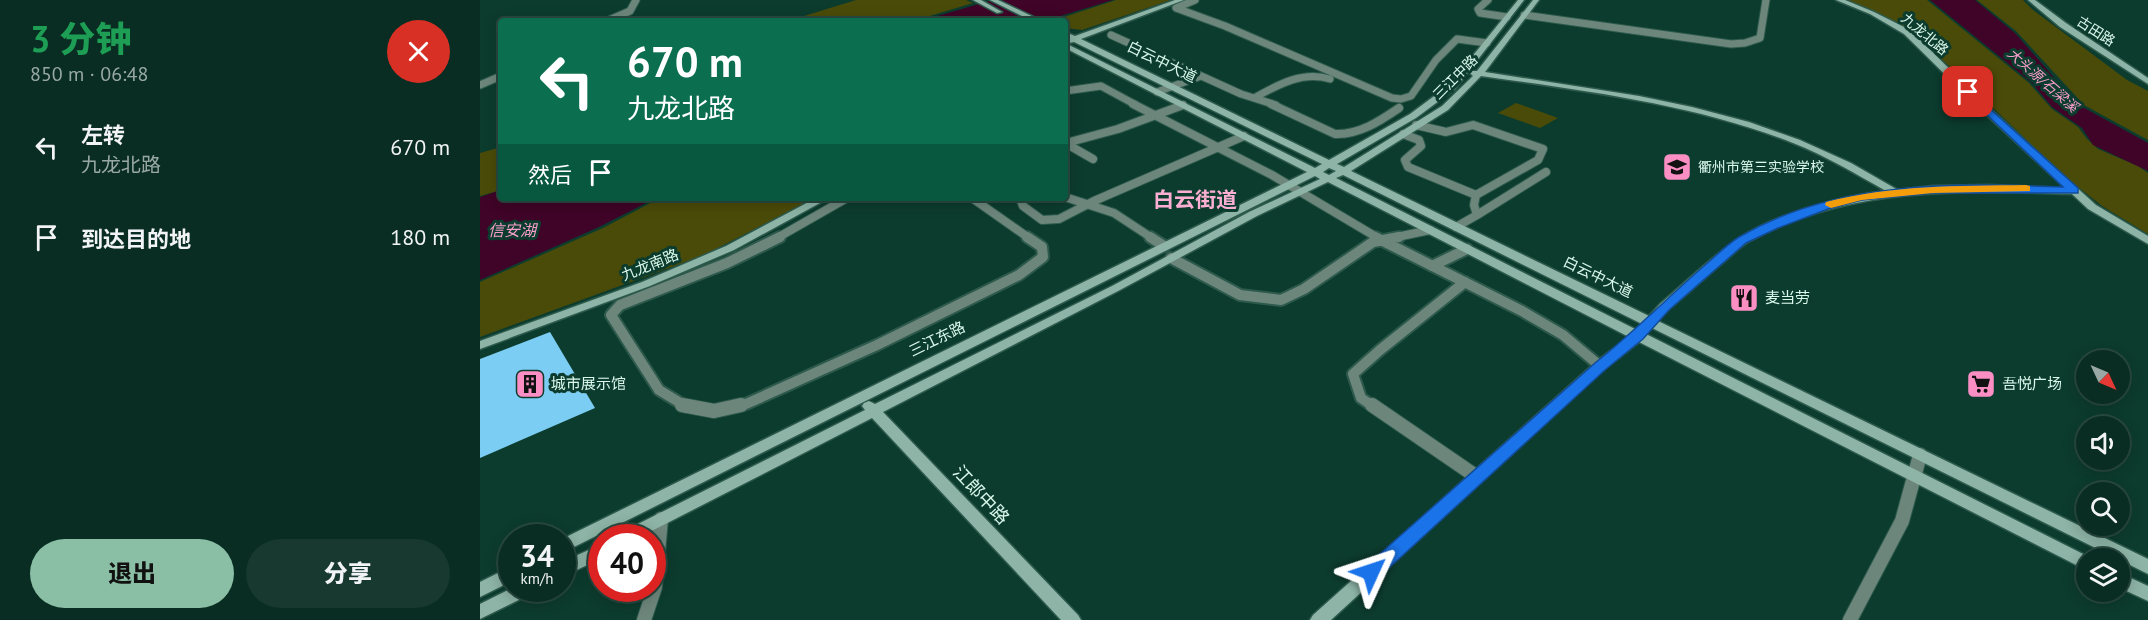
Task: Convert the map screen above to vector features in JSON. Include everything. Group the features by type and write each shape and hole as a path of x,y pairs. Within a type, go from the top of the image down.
{"main road":[{"path":"976,0 1012,18"},
{"path":"993,0 1032,18"},
{"path":"1068,40 1181,0"},
{"name":"三江中路","path":"1328,164 1417,113 1452,87 1521,0"},
{"name":"三江中路","path":"1344,171 1445,108 1479,74 1536,0"},
{"name":"九龙北路","path":"1839,0 1872,13 1906,32 2092,207 2148,241"},
{"name":"古田路","path":"2031,0 2063,25 2148,82"},
{"name":"白云中大道","path":"1068,40 1171,87 1344,171 2148,567"},
{"name":"白云中大道","path":"1068,41 1157,92 2076,558"},
{"path":"1464,71 1582,87 1667,102 1750,123 1839,159 1896,193"},
{"name":"三江东路","path":"576,540 1328,164"},
{"path":"651,524 1171,258 1252,214 1344,171"},
{"path":"1319,620 1600,366 1638,336 1664,307 1742,241 1774,225 1824,206 1862,197 1989,188 2074,191"},
{"name":"九龙南路","path":"480,345 646,284 730,248 818,201"},
{"name":"江郎中路","path":"862,397 1072,620"},
{"path":"480,590 498,580"},
{"path":"2130,585 2148,594"},
{"path":"480,612 500,602"}],"street":[{"path":"613,18 635,7 636,0"},
{"path":"1195,0 1176,8 1285,51 1392,98 1401,99 1411,96 1436,60 1457,39 1487,43"},
{"path":"1488,0 1478,9 1480,13 1507,17"},
{"path":"1524,15 1731,44 1760,38 1766,0"},
{"path":"1111,35 1243,95 1256,97 1339,135 1370,125 1399,108"},
{"path":"1256,97 1307,76 1319,75 1399,108 1417,113"},
{"path":"1157,92 1201,76"},
{"path":"480,85 498,77"},
{"path":"1068,91 1101,86 1289,185 1382,240 1563,335 1600,366"},
{"path":"1068,142 1155,116 1183,105"},
{"path":"1416,125 1438,132 1452,132 1467,125 1473,125 1543,150 1538,160 1476,195"},
{"path":"1403,134 1419,140 1421,146 1405,160 1408,167 1476,195"},
{"path":"1021,201 1023,206 1042,220 1059,219 1088,204 1244,136"},
{"path":"1068,145 1093,159"},
{"path":"1456,227 1546,172"},
{"path":"1476,195 1474,206 1476,215"},
{"path":"1068,198 1114,213 1164,246"},
{"path":"842,201 781,236 727,262 620,305 611,315 659,390 683,406 714,411 746,404 877,345 1019,275 1043,257 1042,247 976,201"},
{"path":"774,225 781,236"},
{"path":"1171,258 1240,295 1281,300 1304,289 1373,242 1430,230"},
{"path":"1432,266 1467,249"},
{"path":"1465,282 1439,305 1378,349 1353,374 1361,398 1477,477"},
{"path":"1850,620 1902,521 1920,455"},
{"path":"644,620 655,587 661,519"}],"shaded area":[{"path":"856,0 966,0 973,3 923,18 798,18"},
{"path":"1116,0 1171,0 1082,30 1068,28 1068,18 1061,18"},
{"path":"1845,0 1927,0 2029,83 2052,109 2078,127 2098,149 2138,166 2148,173 2148,234 2102,206 2067,178 1911,30"},
{"path":"1977,0 2023,0 2033,10 2127,80 2148,91 2148,140 2084,105 2016,31"},
{"path":"1516,103 1558,118 1540,128 1498,113"},
{"path":"498,148 498,191 480,196 480,153"},
{"path":"654,201 809,201 702,256 480,337 480,282 603,228"}],"water":[{"path":"993,0 1113,0 1054,18 930,18"},
{"name":"大头源/石梁溪","path":"1930,0 1975,0 2016,34 2077,104 2148,143 2148,171 2093,145 2082,128 2052,107 2032,83"},
{"name":"信安湖","path":"498,191 498,201 650,201 599,227 480,280 480,197"}],"building":[{"name":"城市展示馆","path":"550,332 595,408 480,458 480,359"}],"slow traffic":[{"path":"1831,205 1862,197 1933,189 2026,188"}],"place":[{"name":"衢州市第三实验学校","path":"1677,167"},
{"name":"麦当劳","path":"1744,298"},
{"name":"城市展示馆","path":"530,384"},
{"name":"吾悦广场","path":"1981,384"}],"district":[{"name":"白云街道","path":"1195,200"}],"route":[{"path":"1371,572 1600,366 1638,336 1664,307 1742,241 1774,225 1824,206 1862,197 1933,189 2026,188 2074,191 1968,92"}]}
